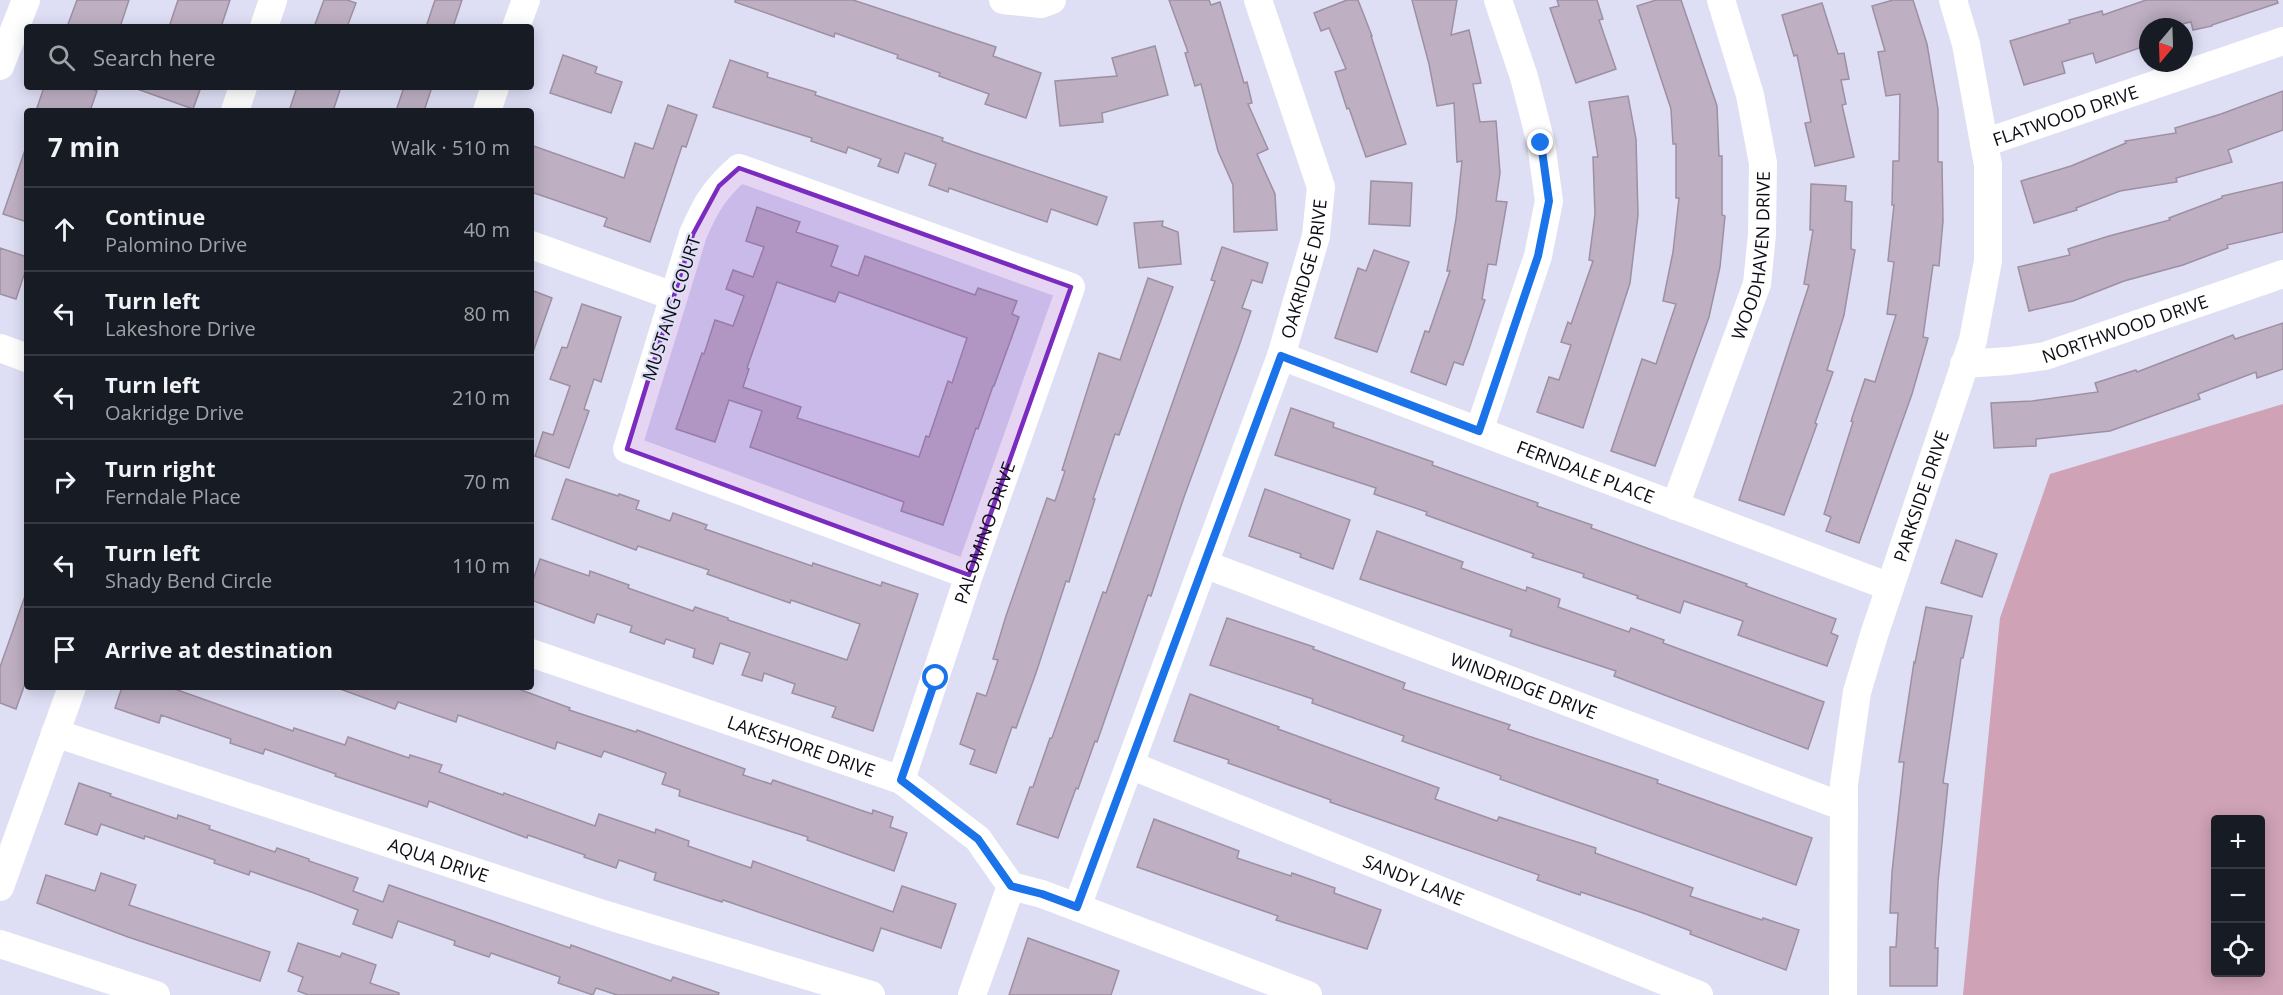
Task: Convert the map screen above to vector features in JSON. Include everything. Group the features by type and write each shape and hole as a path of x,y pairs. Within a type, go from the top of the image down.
{"street":[{"path":"0,66 26,0"},
{"path":"265,24 273,0"},
{"path":"517,24 526,0"},
{"path":"1003,0 1041,4 1052,0"},
{"name":"OAKRIDGE DRIVE","path":"1077,907 1281,356 1316,236 1321,187 1258,0"},
{"path":"1479,431 1538,256 1549,201 1541,143 1524,77 1498,0"},
{"name":"WOODHAVEN DRIVE","path":"1675,506 1758,284 1763,163 1750,95 1721,0"},
{"name":"PARKSIDE DRIVE","path":"1843,995 1844,784 1857,692 1973,340 1988,261 1988,165 1966,44 1953,0"},
{"name":"FLATWOOD DRIVE","path":"1984,143 2283,41"},
{"path":"236,108 242,90"},
{"path":"488,108 494,90"},
{"name":"MUSTANG COURT","path":"969,575 627,449 693,234 706,206 719,186 739,168 1071,287"},
{"path":"534,246 673,296"},
{"name":"NORTHWOOD DRIVE","path":"1964,364 2046,356 2283,274"},
{"name":"PALOMINO DRIVE","path":"901,780 969,575 1071,287"},
{"path":"0,348 24,357"},
{"name":"FERNDALE PLACE","path":"1281,356 1890,587"},
{"name":"WINDRIDGE DRIVE","path":"1204,564 1844,807"},
{"name":"LAKESHORE DRIVE","path":"534,654 901,780 978,839 1011,886"},
{"path":"0,887 71,690"},
{"name":"AQUA DRIVE","path":"55,733 606,915 871,995"},
{"name":"SANDY LANE","path":"1130,765 1699,995"},
{"path":"972,995 1011,886 1042,894 1308,995"},
{"path":"0,944 156,995"}],"highlighted area":[{"path":"739,168 1071,287 969,575 627,449 693,234 719,186"}],"shaded area":[{"path":"2283,404 2283,995 1963,995 2000,618 2050,474"}],"building":[{"path":"77,0 129,0 121,24 68,24"},
{"path":"178,0 230,0 222,24 170,24"},
{"path":"324,0 347,0 356,3 348,24 315,24"},
{"path":"435,0 462,0 454,24 427,24"},
{"path":"735,0 853,0 996,47 993,56 1041,73 1026,118 985,104 989,94 897,58 898,55 835,33 834,37 735,2"},
{"path":"1169,0 1209,0 1211,5 1220,2 1244,83 1247,82 1252,103 1248,104 1268,149 1257,154 1275,194 1277,230 1234,232 1233,185 1218,151 1201,84 1195,86 1185,53 1188,52"},
{"path":"1347,0 1358,0 1372,36 1406,144 1366,157 1335,72 1346,69 1329,28 1321,31 1314,13"},
{"path":"1412,0 1457,0 1451,35 1469,30 1481,83 1473,84 1480,122 1496,121 1500,173 1496,201 1507,202 1496,265 1488,264 1482,299 1485,300 1470,346 1463,365 1454,362 1446,385 1411,372 1425,331 1429,332 1450,271 1447,271 1456,219 1462,161 1457,162 1454,103 1437,106 1429,64"},
{"path":"1557,0 1597,0 1603,19 1599,20 1616,69 1576,83 1550,8 1559,6"},
{"path":"1656,0 1681,0 1717,106 1719,156 1722,156 1722,215 1725,216 1720,267 1709,317 1655,466 1611,451 1642,359 1656,364 1676,304 1663,301 1673,252 1679,198 1676,198 1676,144 1673,144 1671,109 1637,6"},
{"path":"1893,0 1913,0 1927,44 1938,109 1938,162 1942,162 1943,221 1939,266 1933,265 1923,337 1928,338 1912,394 1859,543 1826,531 1831,517 1824,514 1865,379 1875,382 1896,315 1887,314 1894,262 1888,261 1894,205 1892,205 1893,161 1899,161 1900,94 1886,96 1878,52 1885,51 1872,6"},
{"path":"2146,0 2277,0 2278,3 2212,26 2193,30 2193,18 2139,18 2139,48 2096,63 2093,53 2062,62 2065,73 2024,85 2010,41 2070,23 2069,20 2102,11 2103,15"},
{"path":"1822,3 1838,54 1844,53 1849,79 1841,80 1846,104 1842,105 1854,157 1815,166 1805,123 1811,122 1797,55 1794,56 1782,15"},
{"path":"1155,46 1168,95 1102,113 1103,122 1060,126 1055,81 1117,76 1112,58"},
{"path":"563,55 597,67 595,73 622,82 611,113 550,93"},
{"path":"730,60 768,73 767,77 816,92 815,95 1107,197 1097,225 1051,209 1047,222 949,188 948,192 929,185 936,164 905,153 898,173 878,166 881,159 848,147 846,153 811,141 812,138 713,107"},
{"path":"43,90 97,91 91,108 37,108"},
{"path":"140,90 200,90 193,108"},
{"path":"296,90 340,90 334,108 290,108"},
{"path":"403,90 431,90 425,108 397,108"},
{"path":"2283,91 2283,130 2228,150 2232,162 2176,178 2177,182 2120,191 2076,208 2077,210 2034,223 2021,181 2071,166 2126,143 2125,141 2176,133 2175,128"},
{"path":"1628,96 1636,139 1638,215 1630,283 1583,428 1537,412 1549,377 1559,380 1571,345 1561,342 1568,322 1571,324 1593,261 1589,260 1595,214 1593,157 1598,157 1589,102"},
{"path":"668,105 697,115 686,147 682,146 650,242 604,226 607,218 534,193 534,146 624,178 635,143 653,149"},
{"path":"24,153 24,221 3,214"},
{"path":"1371,181 1412,183 1410,226 1369,224"},
{"path":"2283,182 2283,232 2227,245 2228,248 2183,265 2124,281 2073,301 2029,311 2018,267 2070,255 2068,249 2170,220 2169,218 2222,198 2222,196"},
{"path":"1811,184 1846,186 1845,201 1852,202 1851,249 1855,250 1844,315 1827,370 1833,372 1784,515 1739,500 1809,285 1804,284 1813,230 1810,230"},
{"path":"757,207 800,222 796,232 838,246 831,266 858,276 865,256 975,295 978,288 1017,301 1012,314 1019,317 978,429 976,428 943,525 901,511 904,502 750,447 762,411 729,400 715,442 676,429 715,320 733,326 744,296 726,289 733,270 753,277 764,247 746,241","holes":["777,282 835,302 839,292 967,338 952,383 948,381 929,437 926,436 919,457 797,418 801,407 743,387 749,369 747,368"]},
{"path":"1163,221 1162,226 1178,232 1181,264 1139,268 1134,223"},
{"path":"1222,247 1268,263 1262,283 1252,280 1242,308 1251,311 1238,349 1151,596 1148,595 1097,742 1095,741 1058,838 1017,824 1030,787 1033,787 1050,738 1052,738 1103,592 1106,593 1215,281 1211,280"},
{"path":"0,248 24,256 24,275 16,299 0,294"},
{"path":"1374,250 1409,262 1377,352 1335,338 1358,268 1366,271"},
{"path":"1148,278 1173,287 1119,435 1115,434 1069,582 1066,581 1016,728 1012,727 996,773 970,764 975,750 960,744 977,693 986,696 998,660 993,659 1006,616 1047,498 1055,501 1065,471 1062,470 1099,353 1120,360"},
{"path":"534,291 552,298 534,349"},
{"path":"582,304 621,317 601,382 594,379 584,409 589,411 569,468 535,456 543,432 553,435 570,386 550,379 562,347 567,348"},
{"path":"2283,323 2283,369 2257,378 2256,372 2198,394 2200,399 2110,431 2036,439 2036,446 1994,448 1991,403 2032,401 2098,392 2095,383 2136,370 2137,372 2233,335 2235,339"},
{"path":"1291,408 1334,423 1333,427 1433,462 1432,465 1538,503 1537,506 1592,525 1591,528 1747,584 1746,586 1836,619 1831,633 1838,636 1827,666 1738,635 1743,621 1684,601 1680,613 1637,598 1638,596 1583,577 1584,574 1532,557 1534,554 1374,494 1376,488 1275,455"},
{"path":"566,479 639,501 636,509 670,521 673,513 707,525 705,529 812,566 813,563 881,586 882,582 918,594 873,731 832,717 836,707 792,693 795,684 764,673 762,681 742,675 750,653 720,643 713,664 693,657 695,649 666,639 664,644 630,632 632,626 597,614 594,623 534,601 534,577 540,559 589,576 590,571 629,585 628,588 693,611 695,607 847,660 860,624 791,600 790,603 707,574 709,570 638,546 636,550 552,519"},
{"path":"1265,489 1350,520 1333,569 1300,557 1301,554 1249,536"},
{"path":"1377,531 1463,562 1461,568 1526,591 1527,587 1560,599 1558,607 1629,632 1631,628 1664,640 1663,643 1824,702 1808,749 1614,676 1616,671 1510,636 1512,630 1360,579"},
{"path":"1956,540 1997,554 1982,597 1941,583"},
{"path":"24,599 24,686 16,709 0,703 0,667"},
{"path":"1926,607 1972,616 1963,658 1961,658 1943,783 1948,784 1938,882 1935,948 1938,948 1937,986 1890,986 1890,947 1896,947 1898,913 1890,913 1904,762 1899,762 1914,662"},
{"path":"1227,618 1314,647 1313,649 1405,683 1403,689 1510,725 1508,729 1658,780 1657,783 1812,838 1796,885 1500,779 1501,776 1402,741 1404,736 1312,703 1313,699 1210,665"},
{"path":"121,690 177,690 293,731 294,728 345,745 348,737 409,758 410,755 442,765 439,772 595,826 599,814 655,833 656,829 689,841 688,846 751,868 753,861 893,912 902,886 956,904 941,948 881,928 873,951 723,900 722,902 654,880 656,873 619,860 616,868 429,801 427,807 335,776 336,774 265,749 263,754 230,743 231,739 161,715 159,723 115,708"},
{"path":"343,690 521,690 570,708 569,710 636,732 637,730 745,769 743,775 771,784 773,780 872,814 873,810 893,817 890,827 907,833 894,871 807,840 808,837 679,796 680,790 662,784 666,773 604,751 601,757 557,742 555,749 458,715 456,722 398,702 395,709"},
{"path":"1190,694 1439,788 1435,799 1497,821 1499,817 1596,848 1595,853 1693,888 1690,896 1799,930 1786,970 1690,934 1691,931 1643,913 1537,880 1539,875 1330,802 1331,800 1228,763 1229,760 1174,741"},
{"path":"79,783 177,819 178,815 210,826 209,829 275,852 277,848 358,878 353,891 383,902 389,885 570,948 571,945 671,981 673,977 719,993 718,995 617,995 596,988 593,995 558,983 560,977 491,953 489,957 454,945 455,941 398,921 392,938 353,924 358,910 314,893 250,871 249,875 214,863 215,860 145,836 144,839 101,824 97,835 65,824"},
{"path":"1154,819 1239,851 1237,858 1335,888 1334,893 1381,910 1367,949 1276,920 1278,916 1137,867"},
{"path":"101,873 136,885 129,905 270,952 260,981 128,937 37,903 46,875 95,891"},
{"path":"1028,938 1119,971 1111,995 1009,995"},
{"path":"298,943 340,957 342,953 376,965 370,983 399,993 399,995 308,995 298,991 303,977 288,971"}],"route":[{"path":"936,678 901,780 978,839 1011,886 1077,907 1281,356 1479,431 1538,256 1549,201 1541,143"}]}
